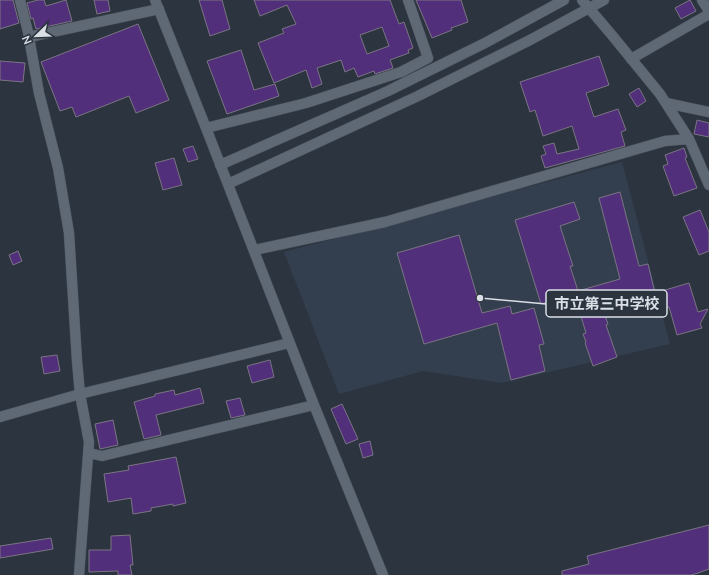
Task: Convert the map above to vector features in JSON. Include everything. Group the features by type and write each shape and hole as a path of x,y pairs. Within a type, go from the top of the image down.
{"street":[{"path":"20,0 29,37 39,93 58,168 69,233 80,394 89,442 78,575"},
{"path":"408,0 432,69"},
{"path":"220,165 432,69 485,43 564,0"},
{"path":"582,0 631,58 666,103 689,139 709,185"},
{"path":"228,184 418,96 530,40 604,0"},
{"path":"631,58 709,13 702,0"},
{"path":"29,37 157,4 289,343 383,575"},
{"path":"206,128 306,103 401,72 428,58"},
{"path":"387,77 388,90"},
{"path":"666,103 709,112"},
{"path":"254,250 384,222 665,141 689,139"},
{"path":"0,417 80,394 289,343"},
{"path":"89,453 102,456 314,405"}],"shaded area":[{"path":"622,162 670,344 502,383 423,371 339,394 284,252"}],"building":[{"path":"0,0 13,0 19,23 0,29"},
{"path":"44,0 46,6 66,0 72,21 36,29 33,18 31,19 27,3"},
{"path":"94,0 108,0 110,11 97,14"},
{"path":"199,0 222,0 230,29 210,36"},
{"path":"254,0 390,0 399,24 404,22 413,48 408,50 409,53 390,60 393,68 375,74 374,71 358,77 354,68 345,72 341,60 317,68 322,84 312,88 306,70 274,83 258,43 284,33 282,29 296,24 287,5 260,16","holes":["382,27 389,46 367,54 360,35"]},
{"path":"416,0 461,0 468,22 451,28 452,30 432,38"},
{"path":"690,0 696,11 681,19 675,8"},
{"path":"138,24 169,100 136,113 129,96 76,117 72,107 60,111 41,62"},
{"path":"241,50 254,90 275,84 279,96 227,114 207,61"},
{"path":"599,56 609,85 586,93 594,117 618,109 626,130 621,132 625,146 545,168 541,156 546,154 543,146 554,143 557,154 579,149 572,126 543,136 535,110 530,112 520,82"},
{"path":"0,61 25,63 23,82 0,80"},
{"path":"639,88 646,101 637,107 629,94"},
{"path":"697,120 709,123 709,137 694,134"},
{"path":"193,146 198,159 188,162 183,149"},
{"path":"684,148 687,157 685,158 697,188 674,196 663,166 668,164 665,155"},
{"path":"174,158 182,185 163,190 155,163"},
{"path":"620,192 639,266 648,264 655,293 689,283 698,312 708,309 700,324 702,328 677,335 669,307 631,315 629,306 604,313 608,324 606,325 617,357 593,366 585,343 583,334 586,333 574,293 541,304 515,220 574,202 580,219 560,226 573,266 570,266 578,291 620,279 599,198"},
{"path":"700,210 709,232 709,251 699,255 683,217"},
{"path":"459,235 482,313 510,306 512,314 534,308 544,344 539,345 545,371 511,380 497,323 424,344 397,253"},
{"path":"18,251 22,261 13,265 9,255"},
{"path":"57,355 60,371 44,374 41,357"},
{"path":"270,360 274,377 252,383 247,366"},
{"path":"200,388 204,403 156,415 161,435 144,439 134,402 155,396 155,394 174,390 175,395"},
{"path":"240,398 245,415 231,418 226,401"},
{"path":"342,404 358,439 346,444 331,409"},
{"path":"113,420 118,445 100,449 95,424"},
{"path":"370,441 373,455 363,458 359,444"},
{"path":"176,457 186,503 151,508 151,511 133,514 131,498 108,502 104,474 129,470 128,466"},
{"path":"709,525 709,569 698,573 691,575 562,575 562,571 589,564 587,556"},
{"path":"130,535 133,565 130,565 132,575 118,575 118,571 89,572 89,550 111,550 111,536"},
{"path":"51,538 53,549 0,558 0,546"}],"place":[{"name":"市立第三中学校","path":"480,298"}]}
